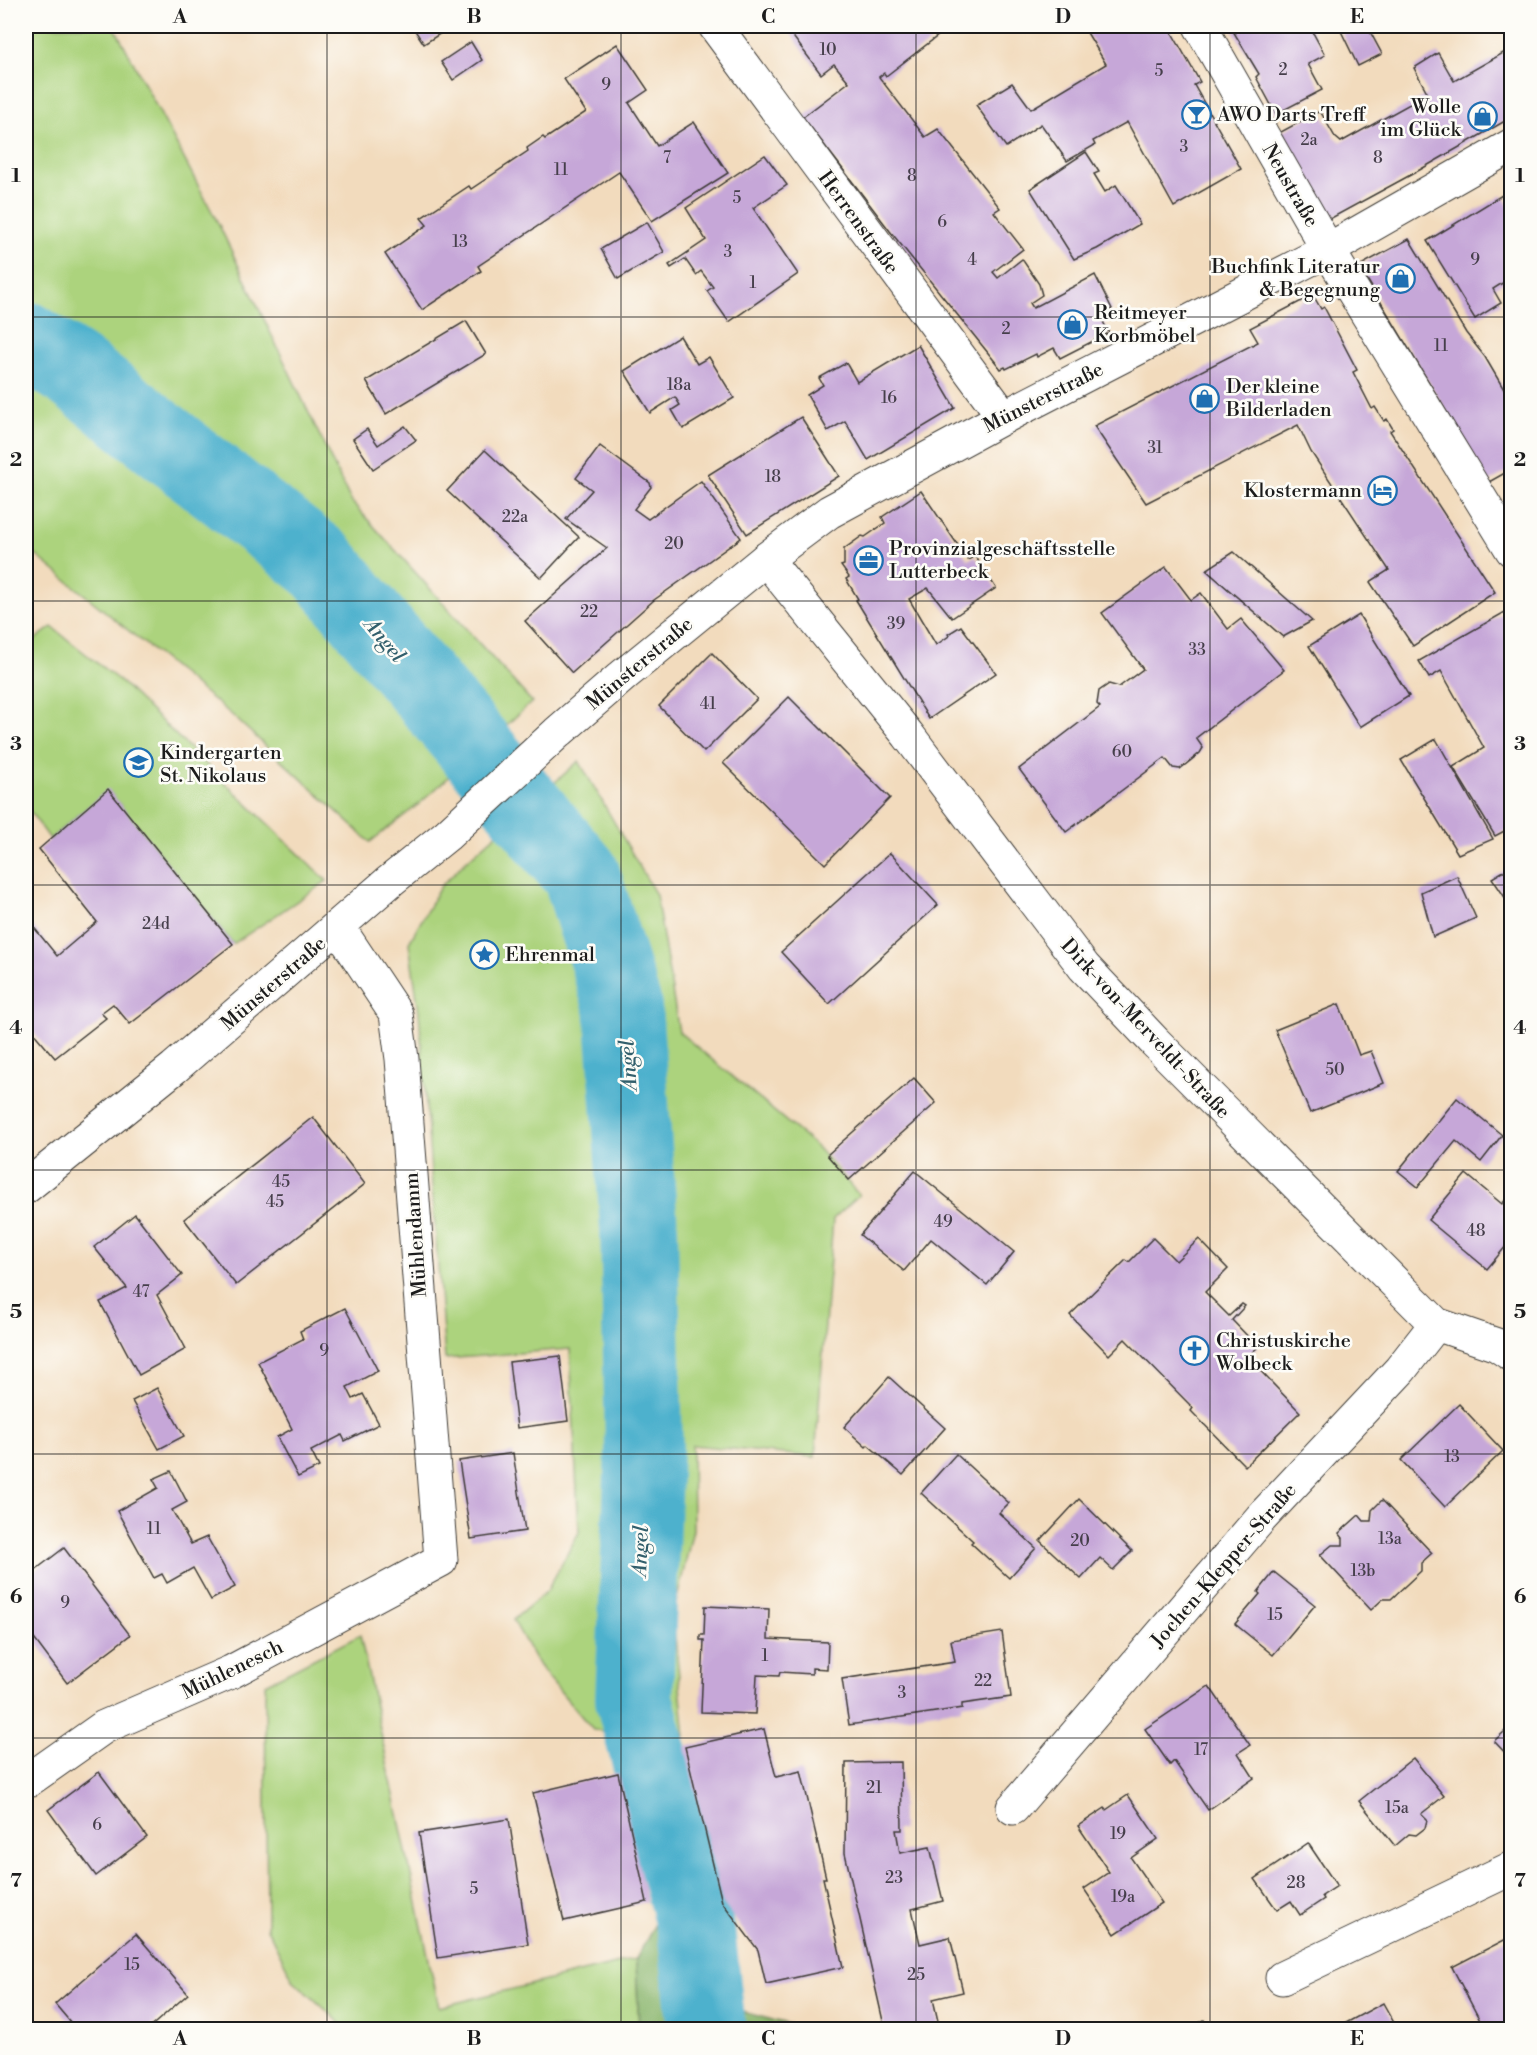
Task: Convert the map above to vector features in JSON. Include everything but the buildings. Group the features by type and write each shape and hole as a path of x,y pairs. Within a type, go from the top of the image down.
{"street":[{"name":"Herrenstraße","path":"716,26 1004,417"},
{"name":"Neustraße","path":"1200,26 1328,250"},
{"name":"Münsterstraße","path":"26,1187 174,1068 390,881 447,835 556,733 625,674 766,559 829,512 1004,417 1328,250 1512,145"},
{"path":"1328,250 1512,550"},
{"name":"Dirk-von-Merveldt-Straße","path":"766,559 908,735 1084,967 1163,1050 1436,1324 1507,1343"},
{"name":"Mühlendamm","path":"338,927 396,1014 402,1059 441,1560"},
{"name":"Jochen-Klepper-Straße","path":"1013,1808 1261,1518 1400,1370 1436,1324"},
{"name":"Mühlenesch","path":"26,1782 105,1727 231,1672 441,1560"},
{"path":"1282,1978 1512,1868"}],"green space":[{"path":"26,26 114,26 219,225 351,501 532,702 419,804 370,842 232,715 26,547"},
{"path":"52,627 121,682 327,881 233,944 108,790 50,839 26,806 26,646"},
{"path":"579,761 656,895 679,1032 818,1148 859,1195 833,1219 815,1457 692,1445 693,1530 673,1616 685,1737 593,1730 539,1666 513,1620 547,1591 579,1532 570,1349 445,1359 419,1012 409,943 440,887"},
{"path":"360,1635 439,2007 636,1959 639,2029 347,2029 293,1980 267,1928 265,1684"},
{"path":"661,1913 683,2029 639,2029 636,1959"},
{"path":"732,2009 806,2029 735,2029"}],"waterway":[{"name":"Angel","path":"26,340 71,369 321,564 581,874 623,1006 639,1228 644,1450 634,1699 696,1930 707,2030"}],"place":[{"name":"AWO Darts Treff","path":"1196,114"},
{"name":"Wolle im Glück","path":"1482,117"},
{"name":"Buchfink Literatur & Begegnung","path":"1401,278"},
{"name":"Reitmeyer Korbmöbel","path":"1073,324"},
{"name":"Der kleine Bilderladen","path":"1205,398"},
{"name":"Klostermann","path":"1383,490"},
{"name":"Provinzialgeschäftsstelle Lutterbeck","path":"868,560"},
{"name":"Kindergarten St. Nikolaus","path":"139,763"},
{"name":"Ehrenmal","path":"484,954"},
{"name":"Christuskirche Wolbeck","path":"1195,1351"}]}
